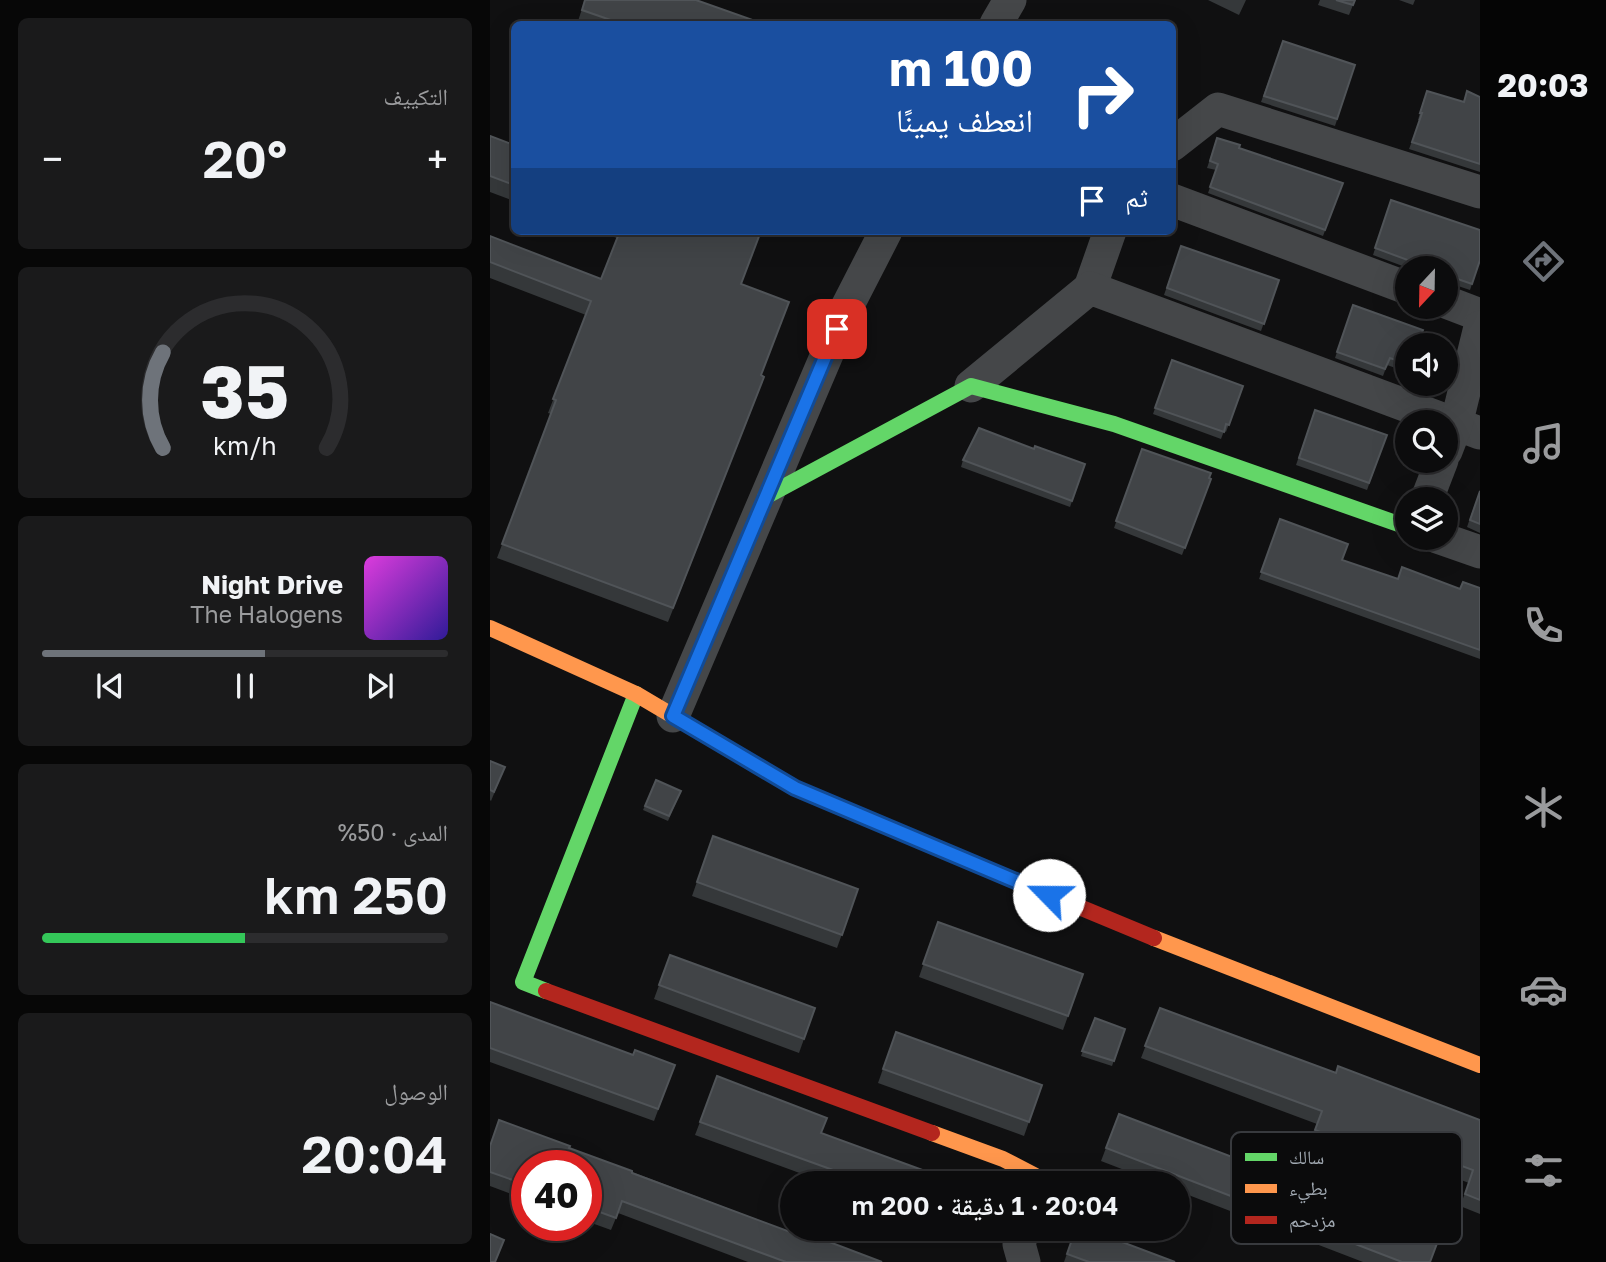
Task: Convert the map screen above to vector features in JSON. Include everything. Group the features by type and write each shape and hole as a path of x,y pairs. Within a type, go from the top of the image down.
{"street":[{"path":"998,21 1010,0"},
{"path":"1176,142 1217,108 1480,192"},
{"path":"1176,201 1395,284"},
{"path":"673,716 848,305 884,235"},
{"path":"765,497 971,386 1090,288 1109,235"},
{"path":"1090,288 1460,436 1480,327"},
{"path":"1458,307 1480,315"},
{"path":"971,386 1115,424 1395,523"},
{"path":"1458,544 1480,552"},
{"path":"490,628 636,694 795,788 1100,917 1480,1065"},
{"path":"636,694 523,982 1003,1159 1026,1171"},
{"path":"1019,1241 1024,1262"}],"building":[{"path":"585,0 696,0 756,21 613,21 582,10"},
{"path":"1336,0 1355,0 1353,5"},
{"path":"1283,41 1355,65 1337,119 1264,96"},
{"path":"1427,91 1464,102 1467,91 1480,97 1480,164 1412,142"},
{"path":"490,136 511,144 511,184 490,176"},
{"path":"1217,138 1343,183 1325,230 1210,187 1218,164 1210,161"},
{"path":"1391,200 1480,230 1480,260 1472,284 1458,279 1458,256 1397,256 1375,248"},
{"path":"618,235 759,235 741,284 789,302 761,375 764,377 673,608 502,544 591,301 490,262 490,236 601,279"},
{"path":"1181,246 1279,280 1264,324 1167,288"},
{"path":"1353,305 1423,330 1422,333 1395,333 1395,360 1390,358 1385,369 1337,352"},
{"path":"1172,360 1243,386 1224,432 1155,408"},
{"path":"1315,410 1387,435 1369,483 1299,458"},
{"path":"979,428 1034,449 1035,446 1085,464 1072,501 963,460"},
{"path":"1142,449 1211,473 1185,548 1116,521"},
{"path":"1480,491 1480,524 1470,520"},
{"path":"1280,519 1348,544 1342,560 1398,579 1402,567 1460,589 1463,582 1480,588 1480,650 1261,572"},
{"path":"490,761 505,767 494,792 490,790"},
{"path":"656,780 681,791 669,816 645,806"},
{"path":"713,836 858,889 842,935 697,882"},
{"path":"938,922 1083,974 1068,1016 923,964"},
{"path":"670,955 815,1008 804,1039 659,985"},
{"path":"490,1002 633,1055 635,1050 675,1065 658,1109 490,1048"},
{"path":"1160,1008 1336,1073 1338,1066 1480,1120 1480,1200 1465,1194 1473,1170 1462,1166 1462,1132 1320,1132 1315,1130 1322,1111 1145,1046"},
{"path":"1095,1018 1125,1029 1114,1061 1082,1051"},
{"path":"896,1032 1042,1085 1029,1122 883,1069"},
{"path":"717,1076 827,1118 821,1133 925,1171 836,1171 700,1122"},
{"path":"1119,1114 1231,1156 1231,1196 1190,1180 1190,1171 1166,1171 1106,1148"},
{"path":"499,1120 574,1150 511,1150 511,1179 490,1172 490,1146"},
{"path":"602,1160 780,1228 780,1241 827,1241 882,1262 786,1262 622,1201 616,1218 602,1213"},
{"path":"490,1234 504,1240 495,1262 490,1262"},
{"path":"1072,1241 1119,1241 1175,1262 1089,1262 1067,1254"},
{"path":"1355,1244 1437,1244 1430,1262 1402,1262"}],"traffic: fast":[{"path":"765,497 971,386 1114,424 1395,523"},
{"path":"546,991 523,982 636,694"}],"traffic: slow":[{"path":"490,628 636,694 795,788 937,848"},
{"path":"1154,938 1480,1065"},
{"path":"932,1133 1003,1159 1026,1171"}],"traffic: jam":[{"path":"937,848 1154,938"},
{"path":"546,991 932,1133"}],"route":[{"path":"837,329 673,716 795,788 1049,895"}]}
